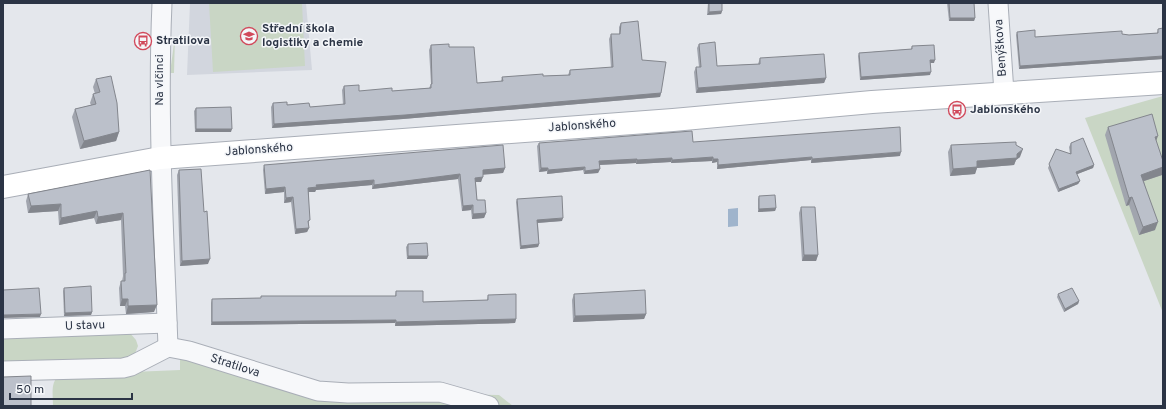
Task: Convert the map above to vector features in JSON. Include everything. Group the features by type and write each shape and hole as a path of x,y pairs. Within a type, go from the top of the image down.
{"street":[{"name":"Na vlčinci","path":"160,158 162,3"},
{"name":"Benýškova","path":"998,3 1004,93"},
{"name":"Jablonského","path":"3,187 160,158 1004,93 1163,83"},
{"path":"3,371 122,368 131,366 168,347 160,158"},
{"name":"U stavu","path":"3,329 167,323"},
{"name":"Stratilova","path":"168,347 189,351 318,391 355,394 440,392 489,406"}],"shaded area":[{"name":"Střední škola logistiky a chemie","path":"190,3 306,3 312,70 187,75"}],"green space":[{"name":"Střední škola logistiky a chemie","path":"209,3 302,3 305,66 213,72"},
{"path":"175,36 174,73 170,73"},
{"path":"1163,96 1163,313 1085,118"},
{"path":"129,332 136,340 138,346 134,356 128,360 3,366 3,335"},
{"path":"180,357 323,392 499,395 513,406 53,406 53,385 60,375 180,370"}],"water":[{"path":"738,208 738,226 728,227 728,209"}],"building":[{"path":"709,3 722,3 722,11 709,12"},
{"path":"949,3 974,3 975,18 950,18"},
{"path":"638,21 642,60 666,62 661,93 405,115 274,124 273,103 287,102 287,105 309,103 310,107 345,104 344,86 359,85 359,91 392,88 392,91 431,88 431,45 449,44 449,47 474,47 477,83 503,81 502,77 543,74 543,76 570,75 570,70 613,67 611,34 620,34 621,23"},
{"path":"1163,28 1163,56 1020,66 1017,32 1035,30 1035,37 1122,31 1122,34 1129,35 1158,33 1158,29"},
{"path":"715,42 717,66 760,64 760,58 824,54 826,78 698,88 696,67 701,67 699,44"},
{"path":"934,45 935,60 930,60 931,72 861,77 859,53 912,49 912,46"},
{"path":"111,76 117,103 119,132 84,141 75,109 96,104 93,94 100,92 96,79"},
{"path":"231,107 232,129 196,129 196,108"},
{"path":"1152,114 1158,136 1155,137 1163,161 1163,167 1141,175 1158,222 1143,227 1132,197 1129,198 1108,127"},
{"path":"900,127 901,152 812,159 812,157 718,165 718,159 713,159 713,157 672,160 672,158 599,161 600,169 585,171 585,167 548,170 548,168 541,168 539,143 692,131 693,142"},
{"path":"1083,138 1094,165 1076,172 1080,181 1059,189 1049,164 1056,149 1071,154 1071,143"},
{"path":"1016,142 1016,145 1023,149 1017,154 1017,158 977,161 977,167 953,169 951,145"},
{"path":"503,145 505,168 483,170 483,177 475,178 477,200 485,200 486,213 473,214 473,205 463,206 460,174 374,185 374,180 316,185 317,187 308,188 309,228 296,229 293,197 286,198 285,187 266,189 264,165"},
{"path":"201,169 204,212 207,211 210,259 182,261 179,170"},
{"path":"150,170 157,305 128,306 128,299 122,299 121,281 125,281 126,273 123,213 98,217 97,211 61,218 61,204 31,206 28,194"},
{"path":"775,195 776,208 759,209 759,196"},
{"path":"562,196 563,218 537,220 539,244 521,246 517,199"},
{"path":"801,207 815,207 818,255 804,255"},
{"path":"427,243 428,256 408,256 408,244"},
{"path":"91,286 92,312 65,313 64,288"},
{"path":"39,288 41,314 3,315 3,290"},
{"path":"1072,288 1079,301 1065,309 1058,294"},
{"path":"645,290 646,314 575,316 574,294"},
{"path":"396,291 423,291 423,302 488,300 488,295 516,294 516,319 396,322 396,320 212,322 212,299 261,298 261,296 396,296"},
{"path":"31,376 31,406 3,406 3,377"}],"place":[{"name":"Střední škola logistiky a chemie","path":"249,36"},
{"name":"Stratilova","path":"143,41"},
{"name":"Jablonského","path":"957,110"}]}
